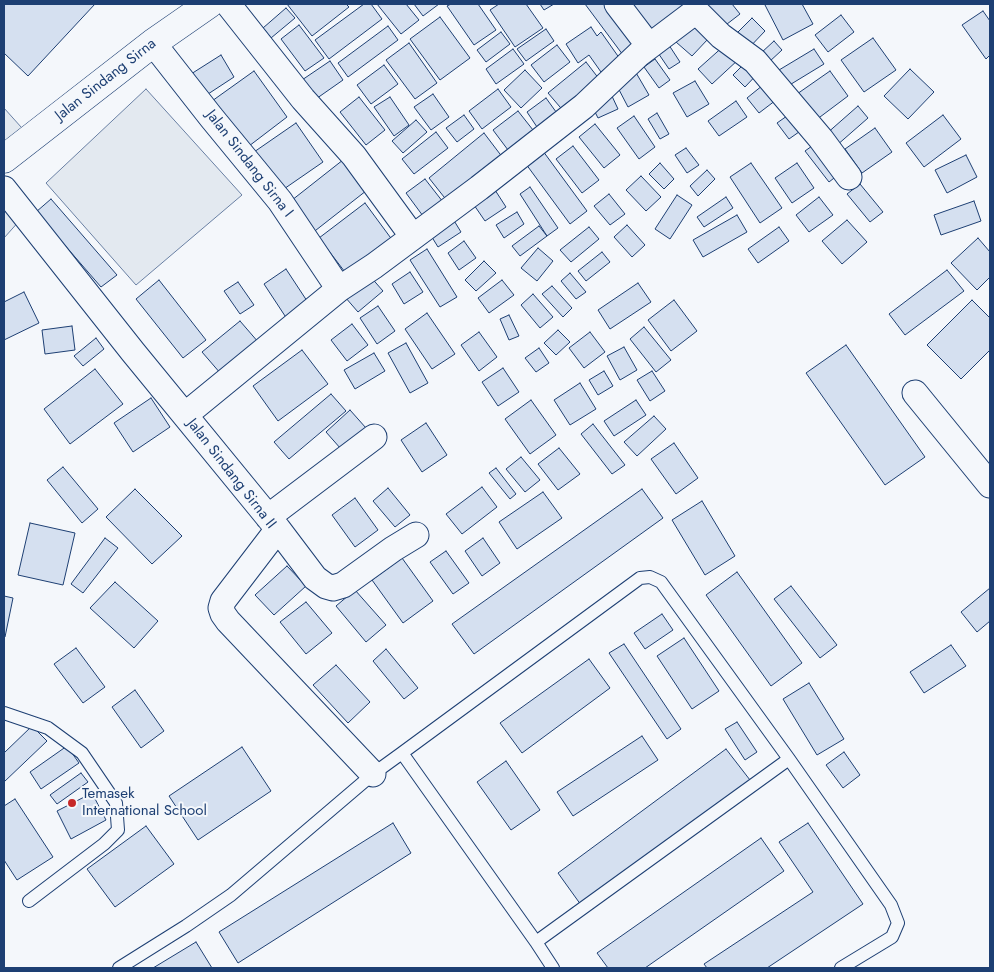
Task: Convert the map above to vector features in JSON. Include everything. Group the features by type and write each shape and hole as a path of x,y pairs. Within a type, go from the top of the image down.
{"main road":[{"name":"Jalan Sindang Sirna","path":"4,159 153,43 209,4"}],"street":[{"path":"228,4 304,99 354,156 413,237"},
{"path":"617,4 649,46"},
{"path":"185,415 339,289 374,266 479,188 584,106 649,46 697,11 721,36 756,60 847,172 849,177"},
{"name":"Jalan Sindang Sirna I","path":"153,43 280,201 339,289"},
{"name":"Jalan Sindang Sirna II","path":"4,189 273,523 223,601 222,614 373,774"},
{"path":"915,394 990,485"},
{"path":"374,437 273,523 315,578 326,586 333,588 343,585 393,549 416,536"}],"lane":[{"path":"119,968 231,895 373,774 640,578 650,577 661,582 789,759 891,905 898,923 892,937 841,968"},
{"path":"4,713 48,728 82,753 116,802 118,830 104,844 29,901"},
{"path":"402,753 553,968"},
{"path":"536,942 789,759"}],"shaded area":[{"path":"146,89 242,195 136,285 46,183"},
{"path":"4,108 30,137 4,158"},
{"path":"4,199 21,219 4,238"}],"building":[{"path":"4,4 95,4 28,76 4,53"},
{"path":"287,4 346,4 349,7 312,36"},
{"path":"364,4 371,4 382,19 329,59 315,40"},
{"path":"377,4 406,4 419,20 401,34"},
{"path":"414,4 439,4 423,16"},
{"path":"451,4 478,4 496,30 474,45 447,6"},
{"path":"499,4 526,4 543,28 515,47 490,10"},
{"path":"540,4 554,4 544,10"},
{"path":"585,4 614,4 642,41 623,55"},
{"path":"618,4 697,4 648,42"},
{"path":"700,4 732,4 740,14 718,31"},
{"path":"802,4 813,24 783,40 765,5"},
{"path":"286,8 295,18 271,38 263,28"},
{"path":"983,11 990,21 990,55 986,59 962,25"},
{"path":"841,15 854,32 828,52 815,35"},
{"path":"440,17 470,58 440,80 410,39"},
{"path":"752,18 765,31 746,51 732,38"},
{"path":"299,25 324,58 305,71 281,39"},
{"path":"693,25 708,39 692,56 676,42"},
{"path":"388,26 398,40 348,77 338,63"},
{"path":"591,27 597,36 601,32 620,59 601,72 589,55 578,63 566,44"},
{"path":"546,29 554,41 526,61 517,49"},
{"path":"501,32 510,44 486,62 477,50"},
{"path":"873,38 896,70 864,92 841,60"},
{"path":"665,39 680,62 669,69 654,47"},
{"path":"774,41 782,50 769,62 761,53"},
{"path":"409,43 437,83 415,99 386,60"},
{"path":"726,44 739,59 712,84 698,69"},
{"path":"557,45 570,62 544,82 531,65"},
{"path":"513,49 524,64 496,84 486,69"},
{"path":"814,49 824,64 783,89 774,73"},
{"path":"221,55 234,77 205,96 191,74"},
{"path":"750,58 762,69 745,87 733,75"},
{"path":"655,59 670,80 659,88 644,67"},
{"path":"330,61 343,80 313,101 299,82"},
{"path":"586,62 603,84 566,114 548,93"},
{"path":"384,65 398,84 371,104 357,85"},
{"path":"910,69 934,92 908,119 884,96"},
{"path":"525,70 542,88 521,108 504,90"},
{"path":"254,71 287,117 249,146 212,101"},
{"path":"635,71 649,95 628,107 615,82"},
{"path":"830,71 848,96 816,120 797,94"},
{"path":"695,81 709,104 687,117 673,93"},
{"path":"768,81 780,97 759,113 747,98"},
{"path":"498,89 511,107 482,129 469,111"},
{"path":"433,94 449,117 431,130 414,107"},
{"path":"611,94 618,109 598,118 591,104"},
{"path":"359,97 385,130 366,145 340,112"},
{"path":"390,97 409,125 394,136 374,107"},
{"path":"546,98 559,116 539,130 527,112"},
{"path":"736,101 747,117 719,136 708,121"},
{"path":"858,106 868,118 836,146 825,135"},
{"path":"518,111 533,130 508,150 493,130"},
{"path":"794,111 806,127 789,139 777,123"},
{"path":"657,113 669,134 660,139 648,119"},
{"path":"464,115 474,129 457,142 446,128"},
{"path":"943,115 961,139 924,167 906,143"},
{"path":"634,116 655,147 639,159 617,128"},
{"path":"416,120 427,132 403,153 392,141"},
{"path":"296,123 323,162 281,191 254,152"},
{"path":"595,124 620,155 604,168 579,137"},
{"path":"875,128 892,152 862,173 845,149"},
{"path":"436,132 448,148 414,174 402,159"},
{"path":"484,133 503,158 448,202 429,178"},
{"path":"819,141 843,171 829,182 805,151"},
{"path":"573,146 599,180 582,193 556,159"},
{"path":"540,147 587,211 570,224 523,160"},
{"path":"686,148 699,165 687,173 675,155"},
{"path":"966,155 977,177 947,193 935,170"},
{"path":"348,156 371,187 311,234 287,204"},
{"path":"660,163 674,179 664,189 649,174"},
{"path":"751,163 782,208 760,223 730,177"},
{"path":"797,163 814,188 792,203 775,178"},
{"path":"707,170 715,179 698,196 690,186"},
{"path":"641,176 661,197 646,211 626,190"},
{"path":"425,179 443,202 423,216 406,193"},
{"path":"860,184 883,212 870,222 847,194"},
{"path":"530,187 558,228 547,236 520,194"},
{"path":"495,190 506,207 485,221 474,205"},
{"path":"609,194 625,214 610,225 594,206"},
{"path":"677,195 692,205 670,239 655,229"},
{"path":"726,197 733,208 704,227 697,217"},
{"path":"819,197 833,215 809,232 796,215"},
{"path":"51,199 117,275 101,287 36,212"},
{"path":"974,201 981,221 941,235 934,215"},
{"path":"365,203 393,241 348,276 319,238"},
{"path":"517,212 524,224 504,238 496,225"},
{"path":"737,215 747,232 703,257 693,240"},
{"path":"453,219 461,232 438,247 430,234"},
{"path":"847,220 867,242 842,264 822,241"},
{"path":"627,225 645,245 632,257 614,237"},
{"path":"539,226 547,236 520,256 512,246"},
{"path":"589,227 599,239 571,262 560,250"},
{"path":"779,227 789,241 758,263 748,249"},
{"path":"978,238 990,252 990,277 977,290 951,263"},
{"path":"464,241 476,258 459,270 448,253"},
{"path":"538,248 553,261 537,281 521,268"},
{"path":"427,249 457,297 440,307 410,260"},
{"path":"602,252 610,262 586,281 578,271"},
{"path":"484,261 496,273 476,291 465,280"},
{"path":"286,269 311,307 289,322 264,284"},
{"path":"947,270 964,291 905,335 889,314"},
{"path":"410,272 423,292 404,304 392,284"},
{"path":"570,273 586,292 576,299 561,281"},
{"path":"369,275 383,291 358,312 345,297"},
{"path":"159,280 206,340 183,358 136,299"},
{"path":"502,280 514,295 489,313 478,298"},
{"path":"238,282 254,305 240,314 224,291"},
{"path":"638,283 651,302 610,329 598,310"},
{"path":"552,286 572,308 563,317 542,294"},
{"path":"24,292 39,323 4,340 4,302"},
{"path":"533,294 553,317 540,328 521,305"},
{"path":"674,300 697,331 671,351 648,320"},
{"path":"972,300 990,318 990,350 961,379 927,345"},
{"path":"378,306 395,331 377,344 360,318"},
{"path":"427,313 455,354 432,369 405,329"},
{"path":"509,315 519,336 509,340 500,319"},
{"path":"240,321 259,343 221,374 202,352"},
{"path":"352,324 368,345 347,361 331,340"},
{"path":"72,326 75,350 45,354 42,330"},
{"path":"644,327 671,360 656,372 630,339"},
{"path":"558,330 570,342 556,355 544,343"},
{"path":"479,332 497,357 479,371 461,345"},
{"path":"590,332 605,352 584,368 569,348"},
{"path":"96,338 104,349 83,366 74,356"},
{"path":"406,343 428,383 410,393 388,353"},
{"path":"846,345 925,457 885,485 806,373"},
{"path":"624,347 637,370 620,380 607,356"},
{"path":"539,348 549,363 536,372 525,358"},
{"path":"302,350 328,384 278,421 253,386"},
{"path":"374,353 385,371 355,389 344,370"},
{"path":"503,368 519,392 498,406 482,382"},
{"path":"95,369 123,404 70,444 44,409"},
{"path":"604,371 613,386 598,395 589,380"},
{"path":"652,371 665,391 650,401 637,380"},
{"path":"580,383 596,409 570,425 554,400"},
{"path":"331,394 346,411 289,459 274,442"},
{"path":"151,398 170,427 133,452 114,423"},
{"path":"531,400 556,435 530,454 505,419"},
{"path":"636,400 646,415 614,436 604,421"},
{"path":"350,410 366,428 341,449 326,432"},
{"path":"654,416 666,429 637,456 624,442"},
{"path":"426,423 447,455 422,472 401,440"},
{"path":"593,424 625,465 612,474 581,434"},
{"path":"674,443 698,478 676,494 651,459"},
{"path":"559,448 580,474 558,490 538,464"},
{"path":"521,457 540,480 525,492 506,469"},
{"path":"63,467 98,509 82,523 47,480"},
{"path":"496,468 516,494 510,499 489,473"},
{"path":"482,487 497,507 462,534 446,514"},
{"path":"388,488 410,515 395,527 373,501"},
{"path":"135,489 182,536 152,564 106,517"},
{"path":"642,489 663,518 474,654 452,624"},
{"path":"543,492 562,518 517,549 499,522"},
{"path":"355,498 378,530 355,547 332,515"},
{"path":"702,501 735,556 705,575 672,520"},
{"path":"30,523 75,533 63,585 18,575"},
{"path":"105,538 118,548 83,593 71,584"},
{"path":"483,538 500,563 482,576 465,551"},
{"path":"446,551 469,583 453,594 430,562"},
{"path":"402,558 433,601 403,623 372,580"},
{"path":"287,566 306,586 274,615 255,595"},
{"path":"737,572 802,663 771,686 706,595"},
{"path":"115,582 158,621 134,648 90,608"},
{"path":"791,586 837,645 820,658 774,599"},
{"path":"990,588 990,621 977,632 961,612"},
{"path":"355,590 386,625 366,642 336,606"},
{"path":"4,596 13,598 5,637 4,637"},
{"path":"306,602 332,633 306,654 280,622"},
{"path":"662,614 673,630 645,649 634,633"},
{"path":"684,638 719,691 692,709 657,656"},
{"path":"624,644 681,729 667,739 609,653"},
{"path":"951,645 966,666 924,693 910,672"},
{"path":"76,648 105,687 83,703 54,664"},
{"path":"386,649 418,688 404,699 373,661"},
{"path":"589,659 610,688 522,753 500,723"},
{"path":"336,665 370,702 348,723 313,685"},
{"path":"809,683 844,739 817,755 783,699"},
{"path":"135,690 164,731 141,748 112,707"},
{"path":"737,722 757,752 745,760 725,729"},
{"path":"32,726 47,741 4,782 4,753"},
{"path":"642,736 658,760 573,816 557,792"},
{"path":"67,746 79,763 41,789 30,772"},
{"path":"242,747 271,791 198,840 169,796"},
{"path":"726,749 750,780 581,905 558,873"},
{"path":"844,752 860,775 843,788 826,765"},
{"path":"506,761 540,810 511,830 477,782"},
{"path":"81,773 88,782 57,804 50,795"},
{"path":"92,793 106,820 71,839 57,811"},
{"path":"15,799 53,857 17,880 4,860 4,806"},
{"path":"393,823 411,853 238,963 219,932"},
{"path":"808,823 863,904 767,968 707,968 704,964 813,892 779,842"},
{"path":"146,826 174,864 115,907 87,869"},
{"path":"761,838 784,871 645,968 608,968 597,953"},
{"path":"196,942 212,968 153,968"}],"place":[{"name":"Temasek International School","path":"72,803"}]}
